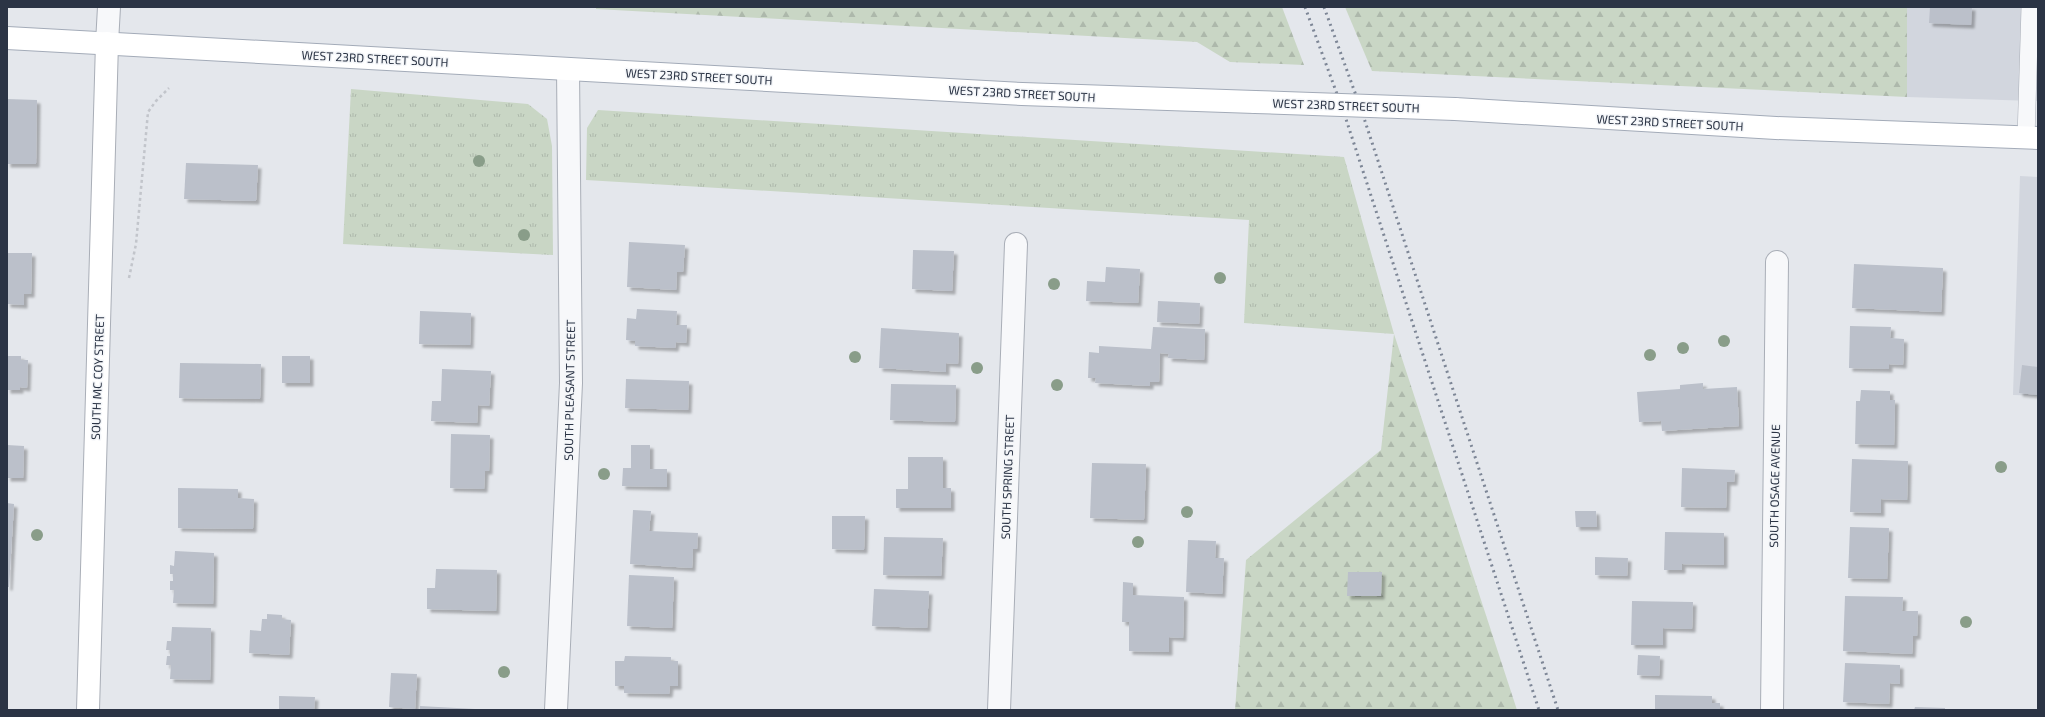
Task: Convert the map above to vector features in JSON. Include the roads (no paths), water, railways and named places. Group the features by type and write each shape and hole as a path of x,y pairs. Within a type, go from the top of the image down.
{"main road":[{"name":"WEST 23RD STREET SOUTH","path":"7,38 1022,94 1455,109 1776,128 2032,138"},
{"name":"SOUTH MC COY STREET","path":"88,710 107,43"}],"street":[{"path":"107,43 109,7"},
{"name":"SOUTH PLEASANT STREET","path":"556,710 571,382 568,69"},
{"name":"SOUTH SPRING STREET","path":"999,710 1016,244"},
{"name":"SOUTH OSAGE AVENUE","path":"1772,710 1777,262"}],"lane":[{"path":"2030,7 2032,138"}],"railway":[{"path":"1305,7 1344,113 1539,710"},
{"path":"1324,7 1362,112 1558,710"}]}
